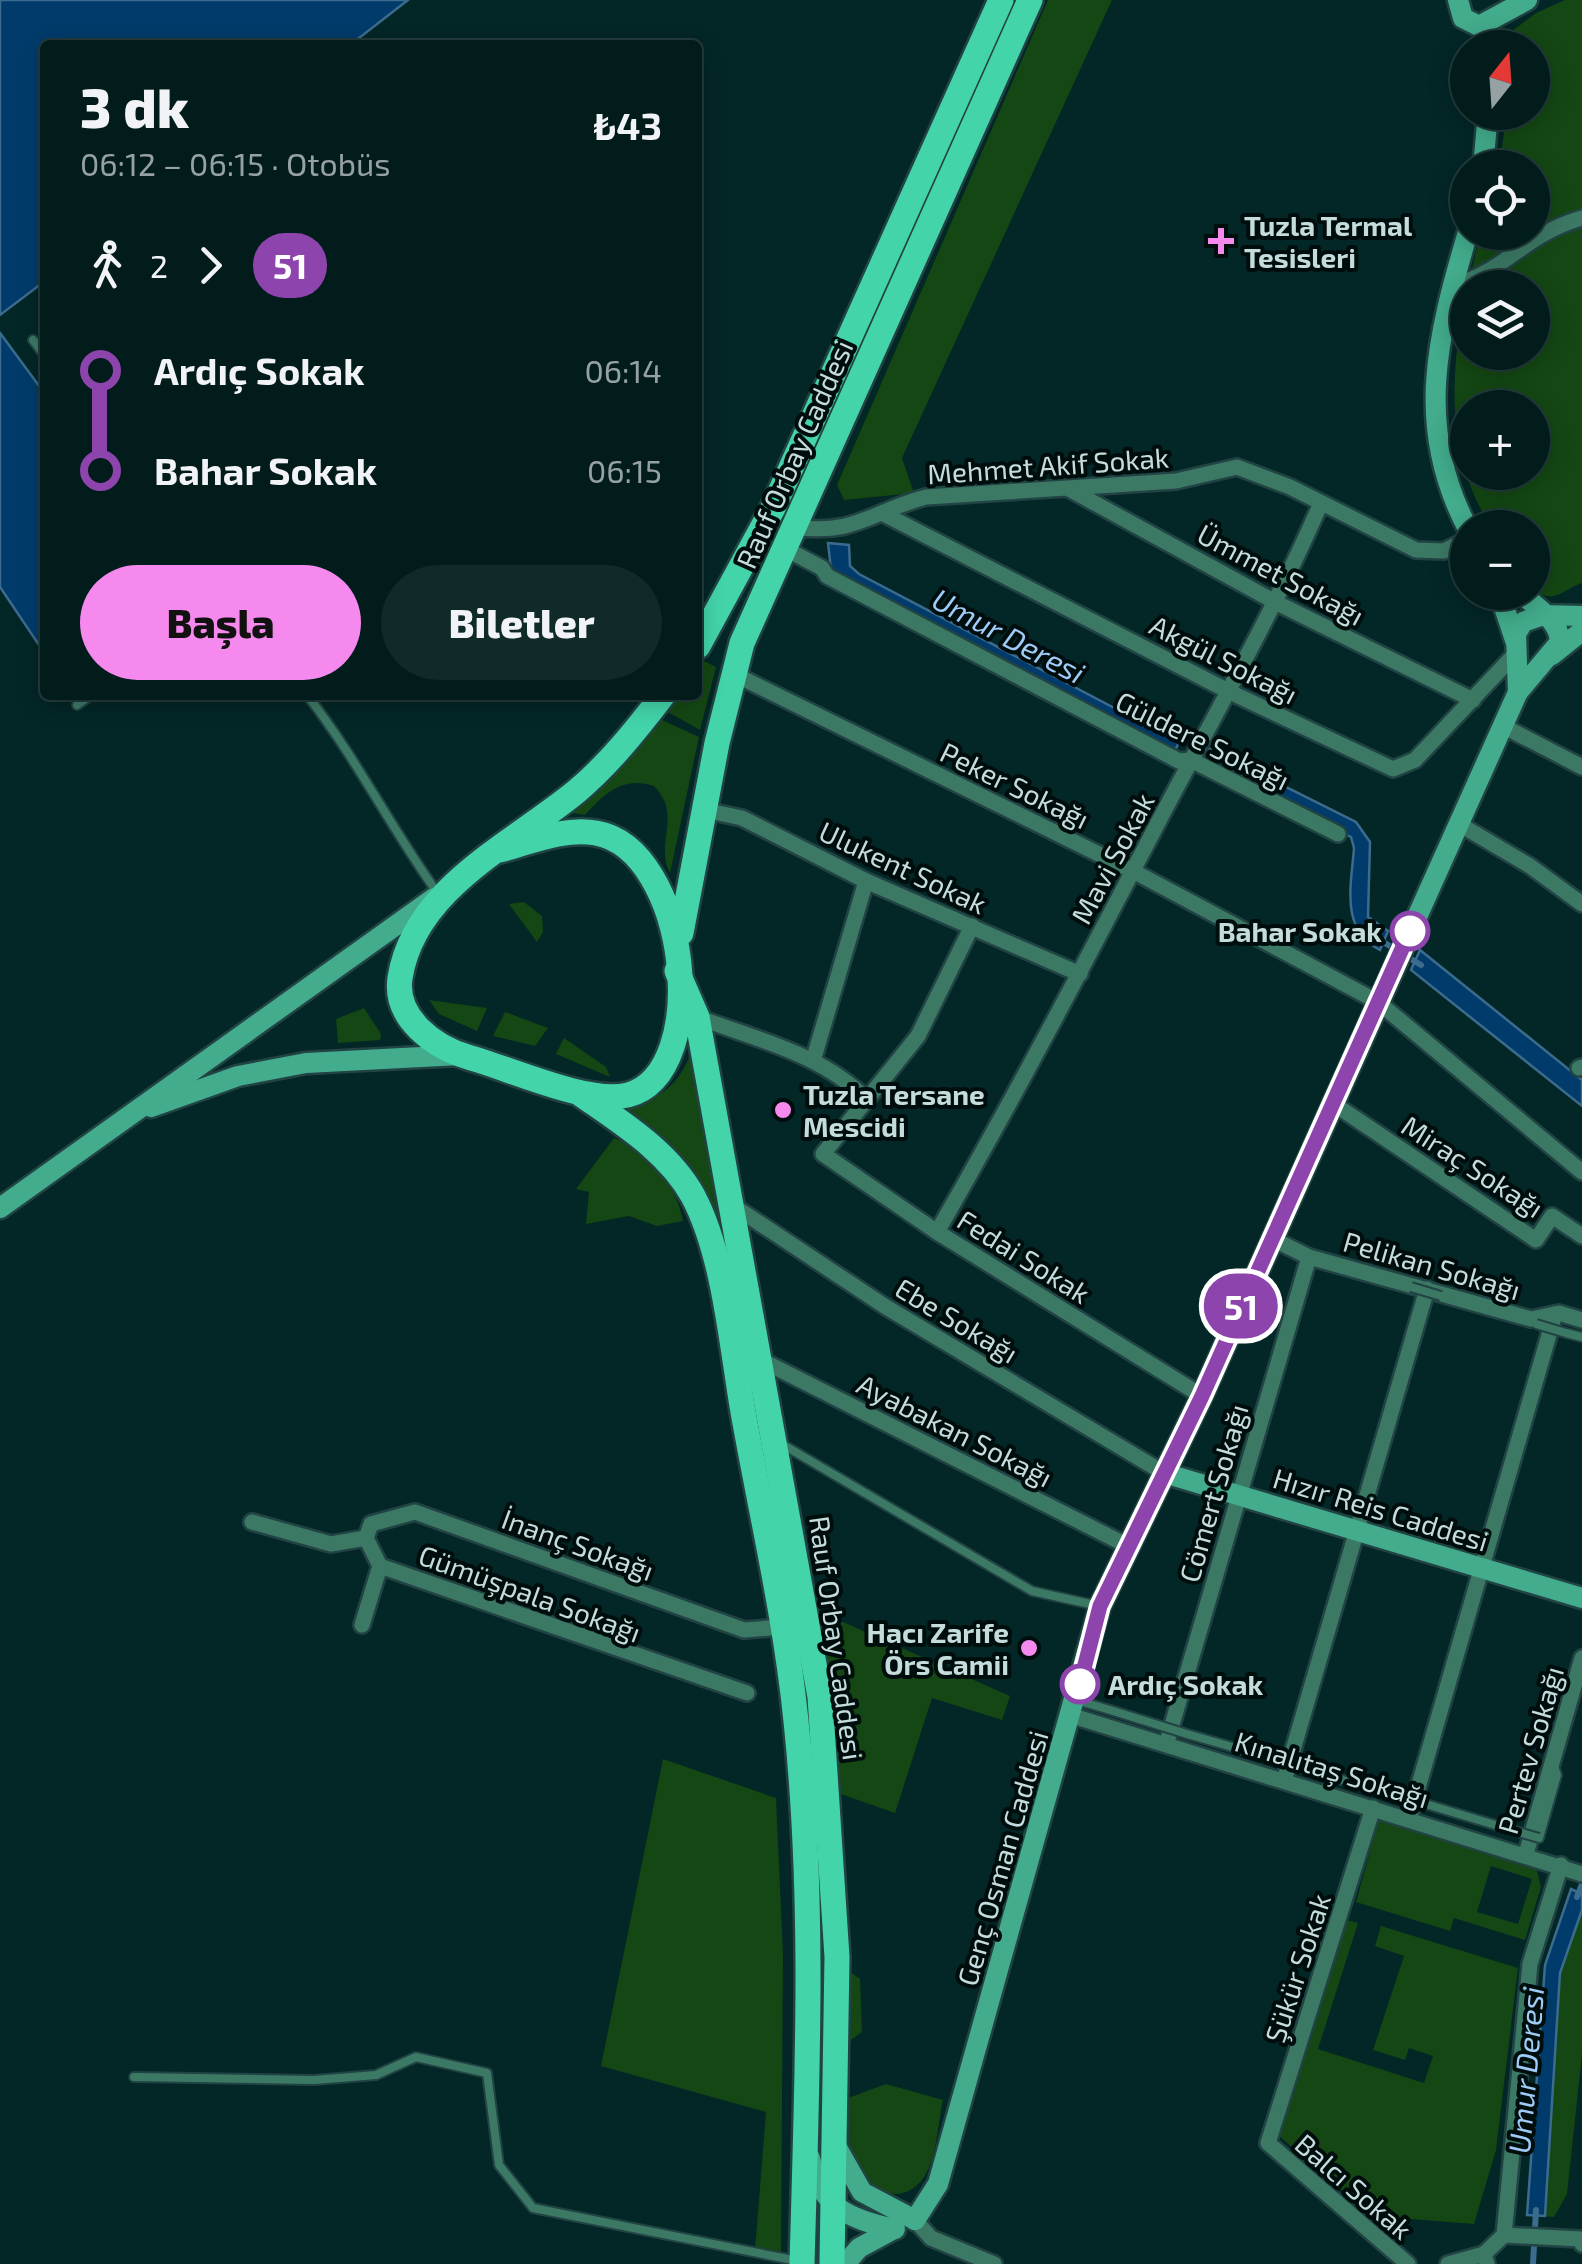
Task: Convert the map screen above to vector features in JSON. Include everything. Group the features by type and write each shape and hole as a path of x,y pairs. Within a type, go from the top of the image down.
{"main road":[{"name":"Rauf Orbay Caddesi","path":"702,639 781,492 1000,0"},
{"name":"Rauf Orbay Caddesi","path":"582,1095 618,1097 655,1080 674,1036 678,962 704,810 734,674 789,538 1030,0"},
{"name":"Rauf Orbay Caddesi","path":"658,700 580,789 439,895 402,966 401,1002 426,1036 462,1055 514,1069 582,1095 668,1162 692,1193 712,1248 783,1628 798,1744 809,1918 802,2262"},
{"name":"Rauf Orbay Caddesi","path":"500,850 577,832 616,839 646,862 668,903 678,962 696,1017 814,1651 824,1740 837,1956 832,2264"}],"street":[{"path":"1456,4 1479,26 1501,8 1528,0"},
{"path":"1456,4 1474,30"},
{"path":"1493,270 1532,238 1582,218"},
{"path":"1461,510 1438,446 1433,398 1441,338 1463,250"},
{"name":"Mehmet Akif Sokak","path":"789,538 836,530 926,497 1176,481 1237,467 1322,503 1416,550 1450,548"},
{"name":"Ümmet Sokağı","path":"1068,488 1277,603 1473,700"},
{"name":"Mavi Sokak","path":"937,1232 1080,974 1191,760 1232,692 1322,503"},
{"name":"Akgül Sokağı","path":"882,512 1232,692 1393,768 1415,760 1473,700 1516,647"},
{"name":"Güldere Sokağı","path":"789,538 827,576 1178,760 1191,760 1338,834"},
{"name":"Genç Osman Caddesi","path":"1505,610 1516,647 1518,692"},
{"path":"1537,610 1542,615 1558,628 1560,642 1555,653 1532,660 1516,647 1522,622 1542,615 1582,616"},
{"name":"Genç Osman Caddesi","path":"902,2220 938,2184 1100,1606 1202,1396 1330,1102 1518,692 1582,631"},
{"name":"Peker Sokağı","path":"734,674 1133,871 1378,1002 1582,1172"},
{"path":"1503,726 1582,767"},
{"name":"Ulukent Sokak","path":"704,810 742,818 866,881 1080,974"},
{"path":"1459,824 1530,866 1582,904"},
{"path":"814,1061 866,881"},
{"path":"0,1208 439,895"},
{"path":"696,1017 814,1061 867,1100 929,1019 972,926"},
{"path":"126,1116 238,1076 306,1063 462,1055"},
{"name":"Fedai Sokak","path":"867,1100 823,1154 937,1232 1202,1396"},
{"name":"Miraç Sokağı","path":"1330,1102 1536,1240 1552,1216 1582,1236"},
{"name":"Ebe Sokağı","path":"728,1202 886,1307 1164,1474"},
{"name":"Pelikan Sokağı","path":"1271,1238 1309,1257 1531,1319 1555,1314 1582,1320"},
{"name":"Cömert Sokağı","path":"1166,1744 1309,1257"},
{"path":"1284,1781 1426,1290"},
{"path":"1409,1819 1555,1314"},
{"name":"Ayabakan Sokağı","path":"759,1359 1128,1546"},
{"name":"Hızır Reis Caddesi","path":"1164,1474 1582,1598"},
{"name":"İnanç Sokağı","path":"366,1538 371,1524 415,1512 744,1630 783,1628"},
{"path":"252,1522 332,1544 366,1538"},
{"name":"Gümüşpala Sokağı","path":"366,1538 380,1566 747,1693"},
{"path":"362,1625 380,1566"},
{"name":"Pertev Sokağı","path":"1526,1854 1582,1658"},
{"name":"Kınalıtaş Sokağı","path":"1074,1708 1166,1744 1574,1870"},
{"name":"Şükür Sokak","path":"1268,2144 1374,1808"},
{"path":"1448,2264 1485,2259 1504,2235 1530,1964 1574,1870"},
{"path":"806,2142 816,2180 833,2208 858,2221 902,2220"},
{"path":"834,2142 862,2192 932,2238 994,2264"},
{"name":"Balcı Sokak","path":"1268,2144 1408,2264"},
{"path":"803,2234 817,2214 833,2208"},
{"path":"845,2264 859,2248 902,2220"},
{"path":"1504,2235 1580,2240 1582,2244"}],"lane":[{"path":"33,340 40,349"},
{"path":"76,705 84,700"},
{"path":"311,700 350,750 405,848 439,895"},
{"path":"1370,1275 1582,1337"},
{"path":"776,1441 1032,1591 1100,1606"},
{"path":"1074,1708 1110,1710 1539,1838 1557,1775 1552,1762"},
{"path":"134,2077 314,2080 376,2074 416,2057 433,2058 487,2073 499,2165 532,2208 802,2262"}],"green space":[{"path":"1048,0 1112,0 902,458 914,493 844,500 837,485"},
{"path":"1565,0 1582,0 1582,583 1552,596 1550,510 1482,510 1473,490 1550,490 1550,390 1455,390 1456,370 1550,370 1550,270 1472,270 1476,250 1550,250 1550,150 1502,150 1504,130 1550,130 1550,30 1513,30 1536,13"},
{"path":"704,661 716,667 700,730 668,712 677,700 702,700"},
{"path":"662,720 699,737 670,873 665,851 666,808 654,786 624,785 607,794 585,815 572,813"},
{"path":"524,902 542,916 543,932 537,942 509,904"},
{"path":"429,1000 487,1008 477,1031 439,1014"},
{"path":"364,1008 381,1034 380,1040 338,1043 336,1019"},
{"path":"505,1012 548,1028 535,1046 493,1036"},
{"path":"564,1038 606,1067 610,1077 556,1054"},
{"path":"690,1055 801,1658 820,1896 716,1209 672,1148 620,1109 663,1092 678,1077"},
{"path":"614,1138 659,1171 674,1194 683,1221 657,1226 629,1216 586,1224 589,1192 576,1189"},
{"path":"816,1610 1010,1696 1002,1720 932,1698 895,1813 838,1793"},
{"path":"663,1759 776,1798 783,1954 781,2255 755,2250 766,2112 601,2066"},
{"path":"1379,1819 1536,1867 1541,1887 1525,1940 1454,1918 1450,1931 1356,1902","holes":["1491,1866 1532,1879 1518,1924 1477,1912"]},
{"path":"1571,1889 1582,1894 1582,2054 1567,2194 1554,2217 1527,2215 1545,1965"},
{"path":"1347,1920 1358,1923 1318,2049 1424,2083 1433,2056 1409,2048 1405,2060 1373,2050 1404,1956 1375,1946 1381,1926 1518,1968 1496,2150 1474,2224 1372,2216 1279,2136"},
{"path":"847,1970 860,1979 862,2032 848,2042"},
{"path":"886,2084 943,2100 928,2169 913,2188 902,2193 890,2194 867,2182 857,2171 847,2145 848,2098"}],"water":[{"path":"0,0 408,0 356,40 40,40 40,285 0,315"},
{"path":"0,333 40,387 40,647 0,587"},
{"path":"828,543 849,545 850,566 859,574 1179,742 1173,755 841,577 831,569"},
{"path":"1208,748 1356,822 1370,842 1368,917 1388,931 1380,950 1367,941 1353,919 1351,837 1202,762"},
{"path":"1420,950 1582,1080 1582,1106 1411,970"},
{"path":"1571,1889 1582,1894 1582,1910 1560,1973 1545,2216 1527,2215 1545,1965"}],"waterway":[{"name":"Umur Deresi","path":"1380,940 1421,965"},
{"name":"Umur Deresi","path":"1577,1897 1582,1884"},
{"name":"Umur Deresi","path":"1533,2264 1536,2210"}],"bus line":[{"name":"51","path":"1080,1684 1100,1606 1202,1396 1330,1102 1410,931"}],"place":[{"name":"Tuzla Termal Tesisleri","path":"1221,241"},
{"name":"Bahar Sokak","path":"1410,931"},
{"name":"Tuzla Tersane Mescidi","path":"783,1110"},
{"name":"Hacı Zarife Örs Camii","path":"1029,1648"},
{"name":"Ardıç Sokak","path":"1080,1684"}]}
